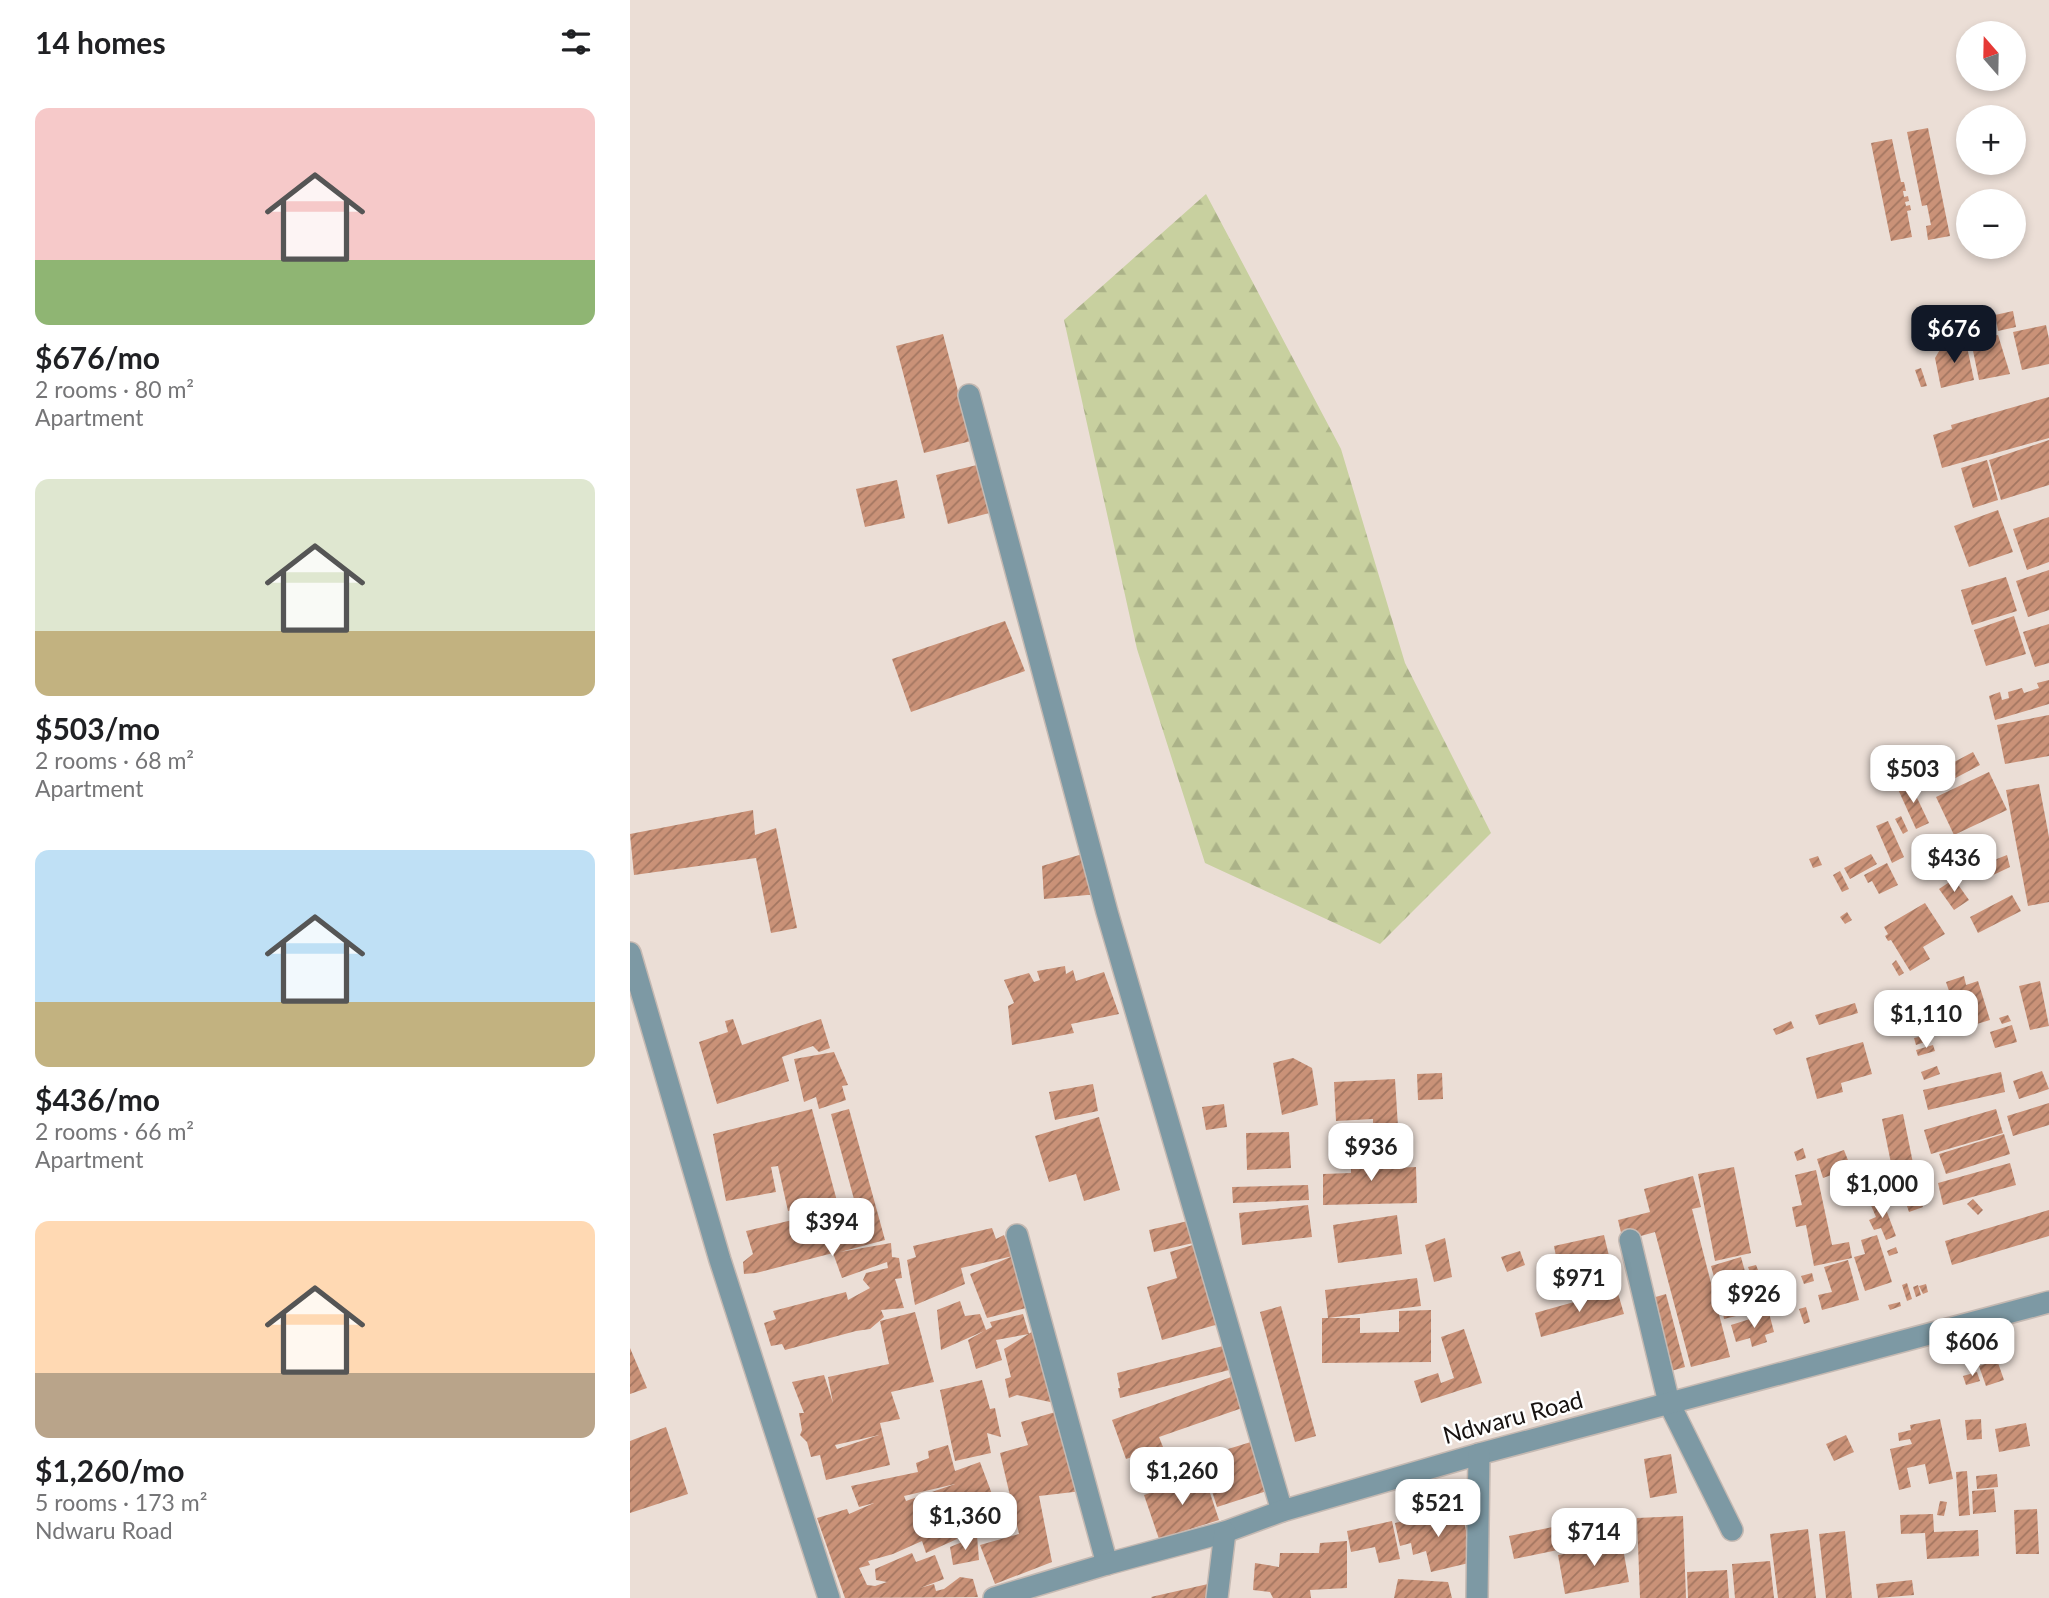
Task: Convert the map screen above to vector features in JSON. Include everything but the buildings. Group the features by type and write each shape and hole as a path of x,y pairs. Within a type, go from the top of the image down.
{"street":[{"path":"969,395 1111,925 1282,1511"},
{"path":"630,953 720,1260 829,1598"},
{"path":"1017,1235 1107,1564"},
{"path":"1630,1240 1669,1403 1732,1530"},
{"name":"Ndwaru Road","path":"994,1598 1225,1532 1282,1511 1479,1454 2049,1302"},
{"path":"1477,1598 1479,1454"},
{"path":"1217,1598 1225,1532"}],"green space":[{"path":"1206,194 1341,449 1405,663 1491,833 1380,944 1205,863 1137,649 1064,320"}]}
